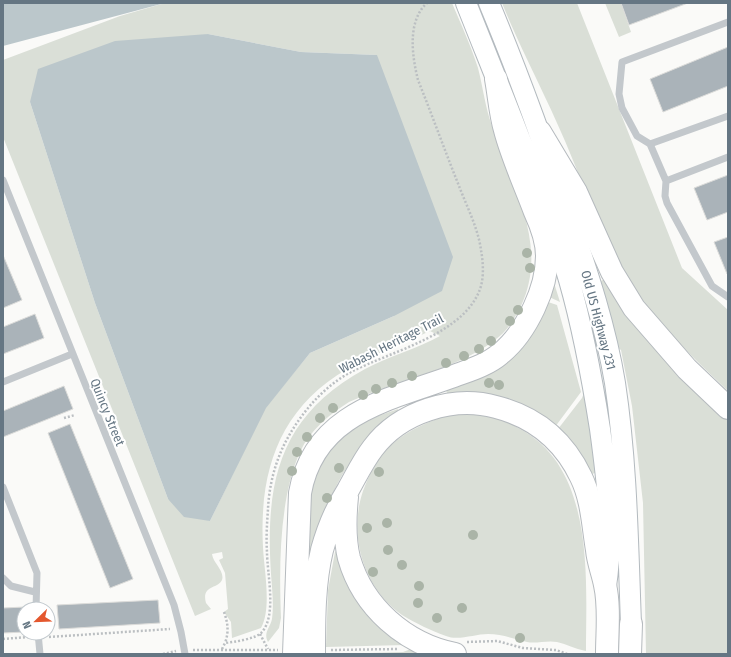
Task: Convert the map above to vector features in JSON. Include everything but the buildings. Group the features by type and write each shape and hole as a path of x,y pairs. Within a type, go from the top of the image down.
{"main road":[{"name":"Old US Highway 231","path":"466,3 552,225 585,342 604,457 610,559 606,586"},
{"name":"Old US Highway 231","path":"489,3 540,132 582,257 602,329 614,382 622,451 630,654"},
{"path":"294,654 300,493 304,474 321,442 336,428 350,418 380,403 484,364 501,354 527,324 540,296 544,284 547,255 542,229 505,130 493,71"},
{"path":"540,132 576,192 612,272 634,308 687,369 728,408"},
{"path":"325,651 315,604 322,551 336,508 373,447 400,423 422,411 441,406 464,403 491,405 510,410 530,420 552,435 567,453 582,478 591,509 598,557 606,586 607,654"},
{"path":"348,490 346,532 349,557 356,577 367,597 382,614 414,639 458,649"}],"lane":[{"path":"728,22 622,62 619,94 622,108 637,136 650,144 666,181 665,196 667,203 712,286 728,297"},
{"path":"650,144 728,116"},
{"path":"666,181 728,157"},
{"name":"Quincy Street","path":"3,180 174,605 182,632 185,654"},
{"path":"3,382 72,354"},
{"path":"3,487 37,573 38,583 35,592 36,601"},
{"path":"3,578 11,586 35,592"},
{"path":"39,641 40,654"}],"path":[{"name":"Wabash Heritage Trail","path":"260,634 268,622 270,610 266,550 270,487 276,466 286,441 297,422 322,393 345,376 433,335 456,320 475,299 482,285 482,255 476,230 418,80 413,61 414,28 420,9 427,3"},
{"path":"64,418 74,414"},
{"path":"222,649 228,635 228,622 224,612"},
{"path":"56,636 170,629"},
{"path":"199,650 268,649 260,634 236,642 225,643"},
{"path":"3,639 16,638"},
{"path":"458,649 497,641 523,648 556,650 567,654"},
{"path":"325,651 401,649"},
{"path":"163,654 171,651"},
{"path":"325,651 334,654"}],"shaded area":[{"path":"3,3 165,3 3,46"},
{"path":"165,3 452,3 478,68 490,119 517,193 530,237 531,260 529,283 521,306 512,322 501,335 486,346 449,365 367,394 349,402 321,423 304,444 293,471 284,512 280,577 281,618 279,628 268,642 266,636 272,619 273,608 270,541 271,510 275,481 284,455 296,430 313,408 336,388 365,369 440,336 430,331 347,369 324,385 305,403 289,423 278,444 270,468 265,493 263,547 267,600 264,620 261,628 232,638 231,622 224,612 228,609 225,573 219,560 223,558 222,552 212,554 214,561 222,573 222,580 206,593 206,603 211,609 195,616 3,137 3,60 120,16","holes":["208,34 301,52 377,55 394,316 310,353 265,408 210,521 168,499 95,303 30,102"]},
{"path":"502,3 577,3 682,268 728,310 728,391 659,321 639,296 628,279 598,221 557,124"},
{"path":"605,3 621,3 631,32 619,37"},
{"path":"208,34 301,52 377,55 453,257 442,291 394,316 310,353 266,408 210,521 184,517 168,499 95,303 30,102 38,69 115,41"},
{"path":"608,277 651,343 728,421 728,654 646,653 643,503 632,406 621,350 617,347 601,281"},
{"path":"554,284 555,286 560,302 547,296"},
{"path":"548,302 557,305 581,392 555,427 447,393 446,390"},
{"path":"584,393 589,413 596,468 595,473 592,474 588,472 558,429 582,398"},
{"path":"398,409 397,414 364,446 346,469 327,507 309,559 305,559 307,524 312,489 324,457 334,443 354,427 372,418"},
{"path":"450,414 481,415 504,420 520,429 544,447 562,470 574,498 581,528 585,559 586,651 557,642 527,642 493,634 456,638 446,636 424,627 402,615 389,604 377,590 362,559 358,542 357,525 363,491 371,472 386,449 398,439 419,426"},
{"path":"336,551 405,645 326,647 328,590"},
{"path":"411,649 423,654 336,654 403,652"}]}
